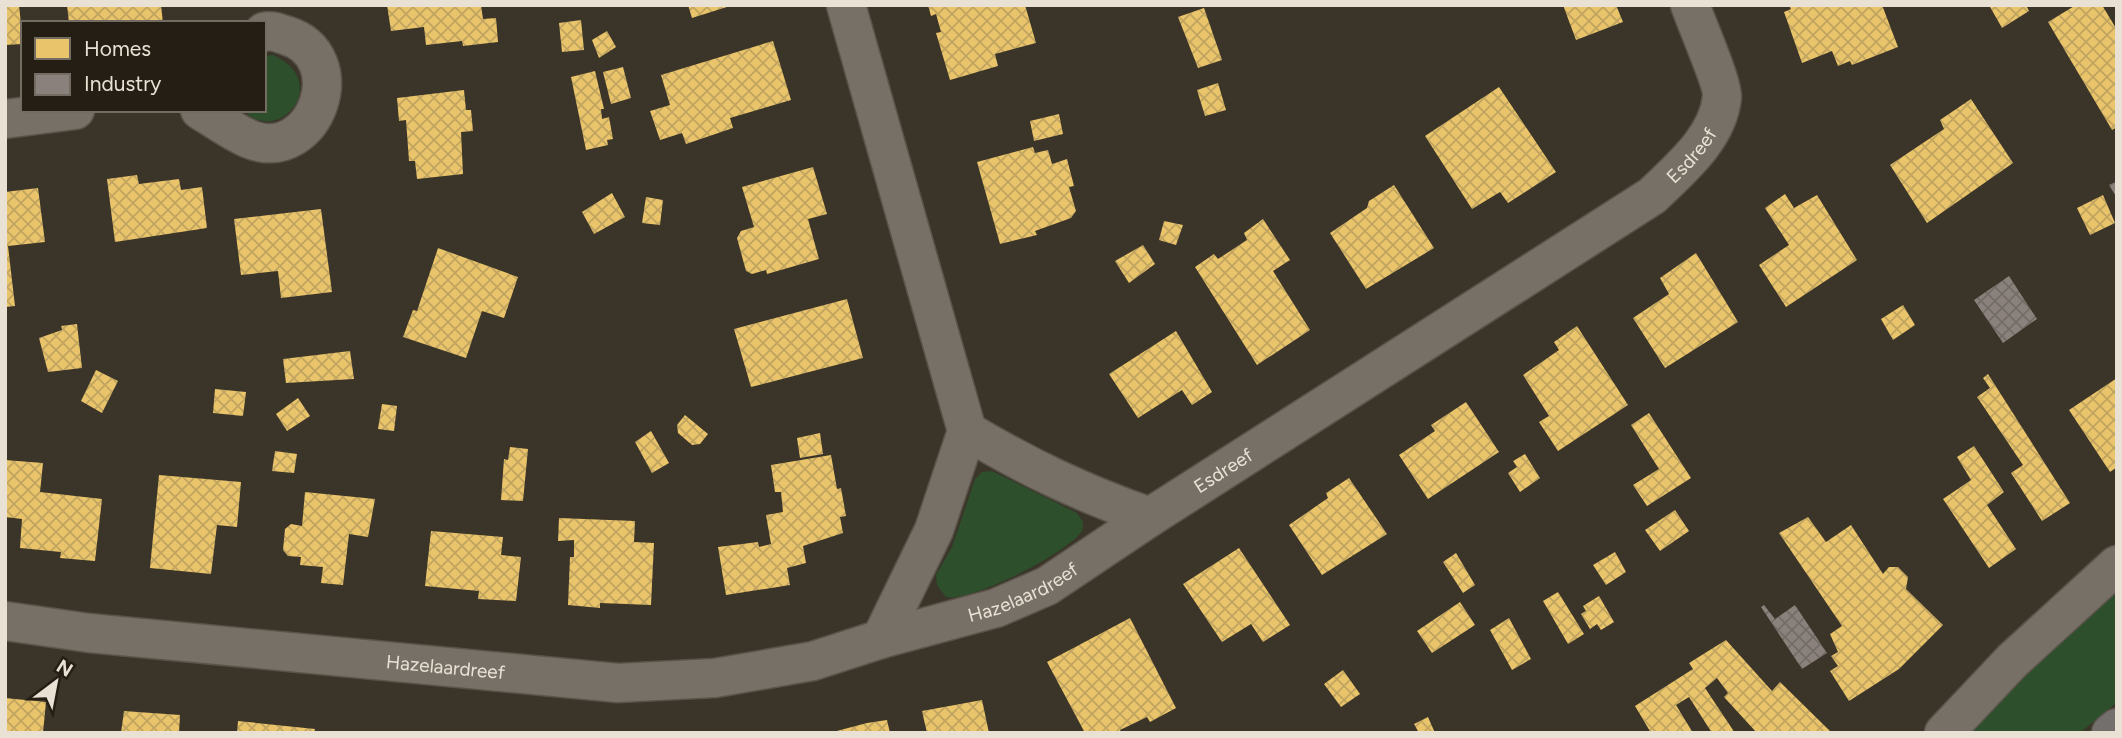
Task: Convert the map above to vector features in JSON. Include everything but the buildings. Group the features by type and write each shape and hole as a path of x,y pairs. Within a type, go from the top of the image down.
{"main road":[{"path":"2111,733 2117,728"}],"street":[{"path":"846,5 967,431 934,530 881,639"},
{"name":"Esdreef","path":"1150,517 1652,196 1686,164 1709,133 1723,95 1690,5"},
{"path":"203,112 254,141 280,141 301,131 319,108 323,82 316,57 296,39 266,32"},
{"path":"5,119 59,112"},
{"path":"967,431 1032,470 1091,496 1150,517"},
{"name":"Hazelaardreef","path":"5,621 89,633 618,683 715,678 813,661 881,639 996,608 1047,586 1150,517"},
{"path":"1944,733 2012,661 2117,565"}],"green space":[{"path":"273,55 291,67 299,81 299,94 294,107 284,116 271,121 257,119 246,112 266,112 266,56"},
{"path":"992,471 1077,513 1083,522 1083,529 1061,550 1019,574 976,592 946,597 937,585 936,575 952,547 975,479 982,472"},
{"path":"2117,584 2117,702 2080,733 1968,733"}]}
